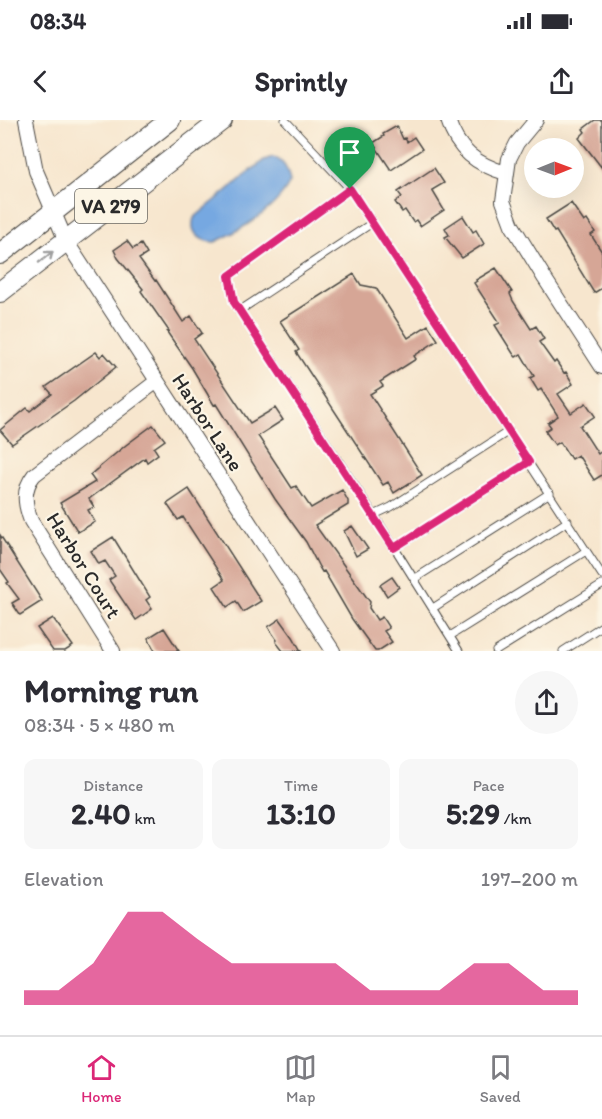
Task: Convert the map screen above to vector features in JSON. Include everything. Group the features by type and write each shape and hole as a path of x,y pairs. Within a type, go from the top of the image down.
{"main road":[{"name":"VA 279","path":"0,254 170,120"},
{"name":"VA 279","path":"0,292 222,120"}],"street":[{"name":"Harbor Lane","path":"26,120 36,171 66,241 333,651"},
{"path":"448,120 457,142 467,154 490,169 506,173"},
{"path":"536,120 517,143 509,159 503,201 512,225 544,279 602,367"},
{"name":"Harbor Court","path":"113,651 30,521 25,503 26,491 28,483 34,476 157,381"}],"lane":[{"path":"285,120 350,189 602,575"},
{"path":"350,189 229,276 234,302 374,515 459,651"},
{"path":"239,311 372,223"},
{"path":"374,515 391,507 509,431"},
{"path":"394,548 529,462"},
{"path":"414,579 550,493"},
{"path":"433,608 568,521"},
{"path":"450,636 586,551"},
{"path":"496,651 602,585"},
{"path":"563,651 602,626"}],"water":[{"path":"273,157 285,167 290,182 268,210 247,225 215,242 197,236 193,228 194,218 264,160"}],"building":[{"path":"595,120 602,120 602,168 584,145 584,138 579,138 585,132 583,129"},
{"path":"397,126 403,139 405,138 407,142 414,137 422,149 391,170 373,143"},
{"path":"434,168 444,183 432,190 444,210 420,226 416,220 413,222 405,210 402,212 395,202 402,197 398,192"},
{"path":"571,203 584,222 587,220 595,232 591,235 602,252 602,288 594,293 556,231 554,232 546,219"},
{"path":"463,216 473,232 476,230 484,244 462,258 445,237 449,235 445,228"},
{"path":"127,241 133,249 141,244 147,254 139,259 156,280 183,322 191,316 202,333 194,339 250,423 275,408 283,420 258,436 292,488 296,486 311,508 342,490 348,505 315,525 370,602 369,608 377,620 382,617 389,628 384,631 392,642 378,651 375,651 352,619 306,542 275,499 216,404 214,405 167,332 169,331 141,291 143,289 118,258 114,250"},
{"path":"496,268 512,292 510,294 513,301 531,329 536,326 544,339 539,342 554,363 556,361 564,373 566,372 573,384 558,394 571,413 586,403 595,416 580,426 598,454 602,451 602,475 594,480 578,455 571,459 560,442 555,445 545,431 551,427 548,423 558,416 541,389 538,391 530,378 534,376 521,354 516,357 514,355 495,325 500,323 474,283"},
{"path":"354,274 361,285 376,288 408,338 428,325 438,340 414,356 416,359 380,382 383,386 370,394 422,475 394,493 388,482 383,485 296,352 299,350 280,321"},
{"path":"96,352 100,357 104,353 116,367 74,401 12,444 0,430 27,408 30,411 52,394 46,387"},
{"path":"153,425 165,440 154,448 158,454 147,462 145,458 89,499 94,507 88,510 95,522 78,532 60,503 95,482 90,475"},
{"path":"189,489 261,601 243,612 236,601 227,607 214,587 224,580 183,517 178,520 167,504"},
{"path":"352,526 368,549 356,556 344,531"},
{"path":"0,535 42,601 20,615 12,603 19,599 0,569"},
{"path":"113,537 150,597 146,600 152,609 136,620 109,580 115,576 105,561 99,564 91,551"},
{"path":"392,577 399,587 387,596 380,585"},
{"path":"53,618 73,646 65,651 53,651 37,628"},
{"path":"280,619 301,651 283,651 276,642 277,640 268,627"},
{"path":"164,628 179,651 155,651 148,638"}],"route":[{"path":"350,189 529,462 394,548 234,302 229,276 350,189"}]}
